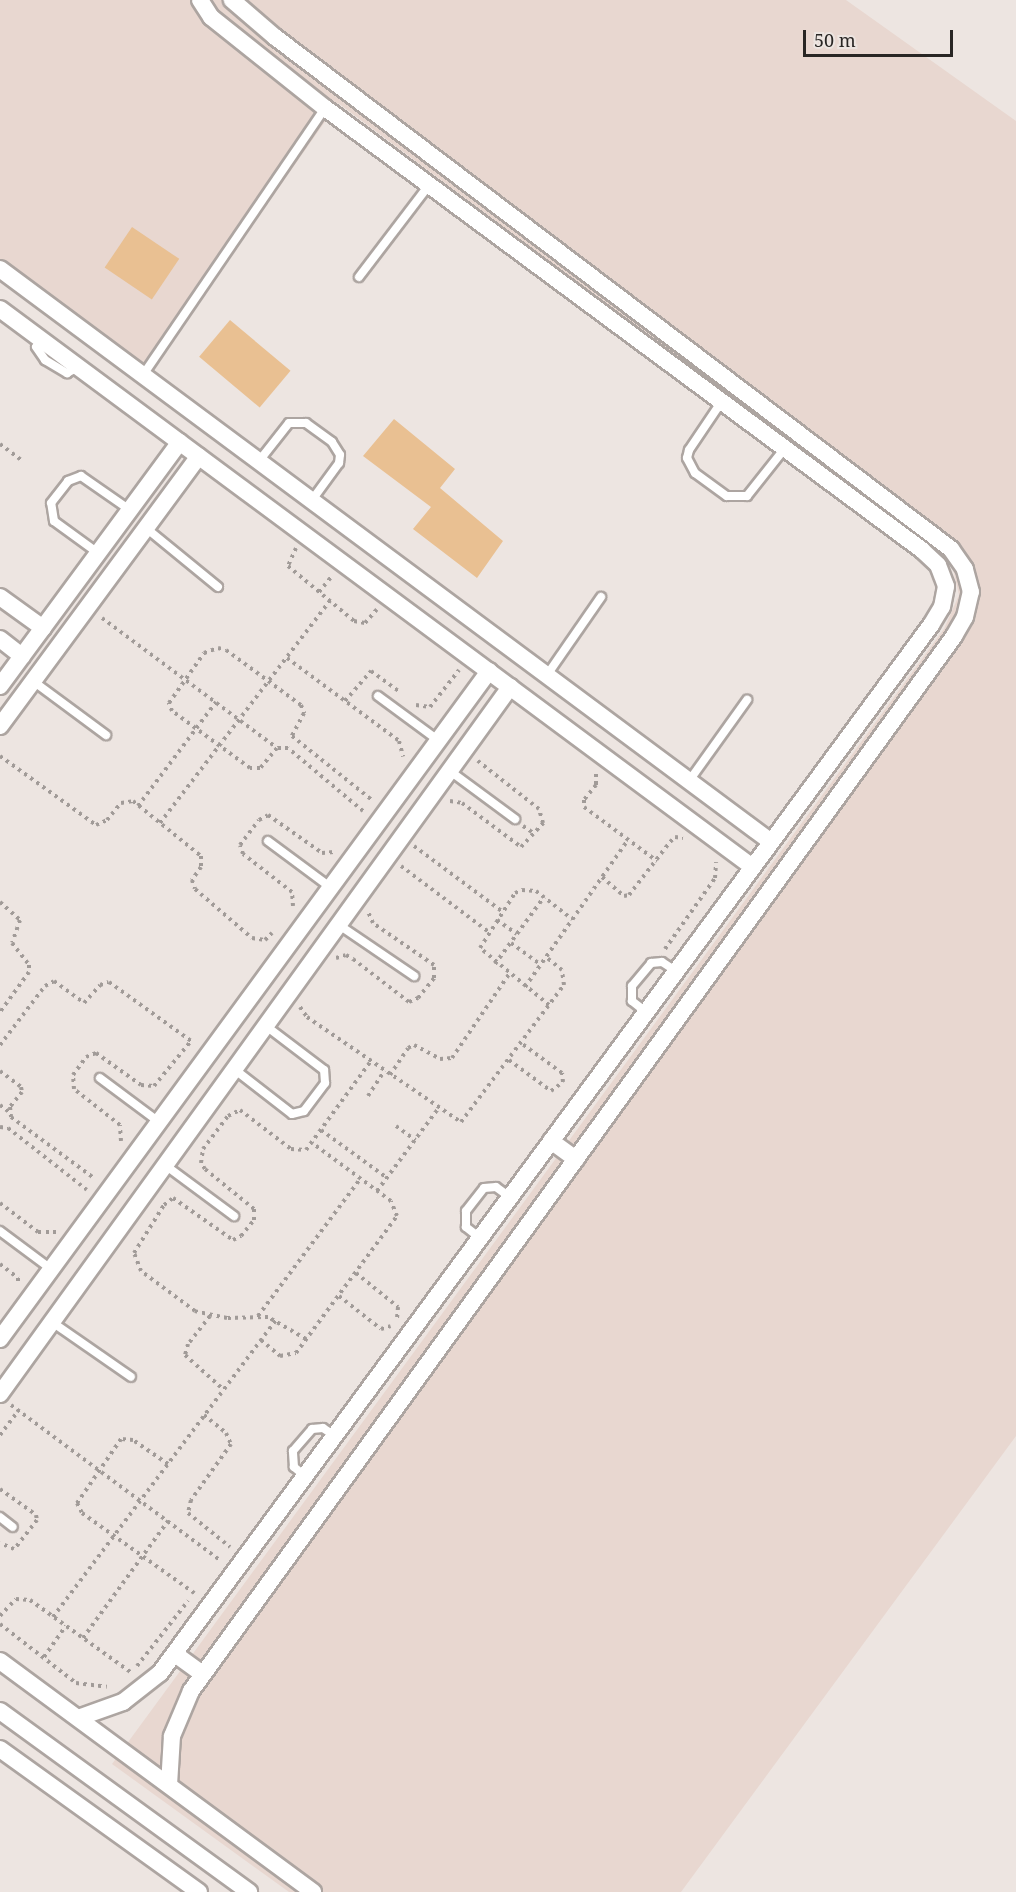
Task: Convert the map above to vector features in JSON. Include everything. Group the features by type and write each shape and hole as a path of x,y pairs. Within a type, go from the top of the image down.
{"street":[{"path":"78,1718 123,1702 143,1689 175,1653 751,866 931,625 942,607 946,586 938,565 922,550 325,108 219,24 200,0"},
{"path":"169,1785 172,1736 180,1713 203,1674 954,636 965,617 970,592 965,568 951,549 284,44 232,0"},
{"path":"0,269 770,841"},
{"path":"607,317 620,299"},
{"path":"0,309 751,866"},
{"path":"0,686 180,442"},
{"path":"0,726 199,456"},
{"path":"0,597 43,628"},
{"path":"0,639 22,656"},
{"path":"0,1339 489,671"},
{"path":"5,1399 52,1322 510,687"},
{"path":"551,1141 576,1159"},
{"path":"175,1653 203,1674"},
{"path":"0,1661 314,1892"},
{"path":"0,1711 249,1892"},
{"path":"0,1749 199,1892"}],"lane":[{"path":"142,375 325,108"},
{"path":"359,277 429,185"},
{"path":"722,401 689,450 687,458 695,473 727,496 747,496 785,448"},
{"path":"259,461 289,423 306,423 332,442 340,455 339,463 312,500"},
{"path":"98,553 54,521 51,503 68,481 81,476 130,510"},
{"path":"146,528 218,587"},
{"path":"547,675 601,597"},
{"path":"33,681 106,735"},
{"path":"378,696 438,740"},
{"path":"689,781 747,700"},
{"path":"450,771 515,819"},
{"path":"268,841 330,887"},
{"path":"339,925 414,976"},
{"path":"646,1012 632,1001 630,991 646,967 657,961 675,971"},
{"path":"234,1069 292,1114 304,1111 325,1083 324,1070 266,1026"},
{"path":"100,1078 159,1122"},
{"path":"165,1165 234,1216"},
{"path":"480,1238 466,1227 466,1211 490,1186 510,1197"},
{"path":"0,1231 51,1269"},
{"path":"52,1322 131,1377"},
{"path":"306,1477 291,1462 293,1451 312,1429 323,1428 336,1436"},
{"path":"0,1517 13,1527"}],"path":[{"path":"0,444 21,460"},
{"path":"160,823 330,601"},
{"path":"88,607 277,748 288,748 363,811"},
{"path":"277,748 264,765 255,769 169,707 185,679 204,653 218,648 269,681 303,709 292,736 372,800"},
{"path":"287,658 399,741 403,747 401,760"},
{"path":"345,701 371,671 418,706 430,707 465,661"},
{"path":"138,806 216,702"},
{"path":"445,803 462,803 521,847 543,823 539,809 479,764 477,758 483,750"},
{"path":"0,756 96,825 107,820 121,803 133,801 201,856 201,867 192,880 195,889 252,938 265,940 277,927"},
{"path":"594,771 596,785 584,800 584,807 657,861"},
{"path":"357,820 378,792"},
{"path":"291,908 295,897 292,892 243,854 240,845 259,820 268,815 322,853 328,855 338,848"},
{"path":"394,873 420,837"},
{"path":"602,877 624,896 629,895 675,837 690,843"},
{"path":"525,987 628,840"},
{"path":"414,846 503,912"},
{"path":"657,961 715,878 717,864 713,859"},
{"path":"400,865 489,932"},
{"path":"549,1005 495,964 480,948 497,920 522,890 536,891 572,919"},
{"path":"495,964 544,897"},
{"path":"0,902 20,920 12,943 29,965 30,972 0,1012"},
{"path":"332,962 346,955 409,1002 417,998 434,978 434,965 369,917 372,904"},
{"path":"497,920 517,934"},
{"path":"511,944 540,965"},
{"path":"303,1002 302,1012 456,1122 464,1121 566,980 562,970 546,957"},
{"path":"390,1075 408,1048 414,1046 440,1059 453,1058 509,974"},
{"path":"0,1045 45,986 54,981 84,1003 104,982 114,984 209,1054"},
{"path":"121,1143 120,1125 74,1089 73,1075 86,1057 96,1053 141,1085 154,1086 191,1041"},
{"path":"509,1060 551,1091 563,1082 562,1073 521,1044"},
{"path":"0,1071 21,1087 9,1112"},
{"path":"368,1096 384,1071"},
{"path":"0,1105 9,1112 14,1120 95,1179"},
{"path":"377,1191 438,1109"},
{"path":"0,1126 8,1128 87,1190"},
{"path":"396,1126 415,1140"},
{"path":"321,1130 387,1178"},
{"path":"261,1340 280,1356 291,1357 339,1296 397,1215 396,1207 361,1178 312,1143"},
{"path":"81,1198 101,1170"},
{"path":"258,1316 361,1178"},
{"path":"0,1203 38,1232 52,1234 59,1230"},
{"path":"0,1264 18,1278 11,1293"},
{"path":"339,1296 381,1329 390,1328 399,1315 398,1307 356,1273"},
{"path":"210,1316 188,1344 185,1355 224,1390"},
{"path":"53,1617 277,1319"},
{"path":"5,1399 220,1560"},
{"path":"0,1435 19,1410"},
{"path":"204,1415 226,1433 231,1444 191,1500 188,1513 230,1547"},
{"path":"168,1464 128,1438 117,1443 77,1503 82,1513 194,1593"},
{"path":"83,1638 168,1521"},
{"path":"214,1568 237,1538"},
{"path":"128,1677 201,1585"},
{"path":"0,1616 10,1603 24,1599 132,1673"},
{"path":"0,1624 76,1683 94,1687 112,1686"},
{"path":"43,1657 66,1626"}],"shaded area":[{"path":"0,0 846,0 1016,121 1016,1436 681,1892 289,1892 112,1764 944,629 959,595 953,568 937,551 338,103 146,378 0,270"}],"building":[{"path":"132,227 179,259 152,299 105,268"},
{"path":"230,320 291,371 260,408 199,357"},
{"path":"394,419 455,469 440,488 503,541 477,578 413,529 431,507 363,456"}]}
